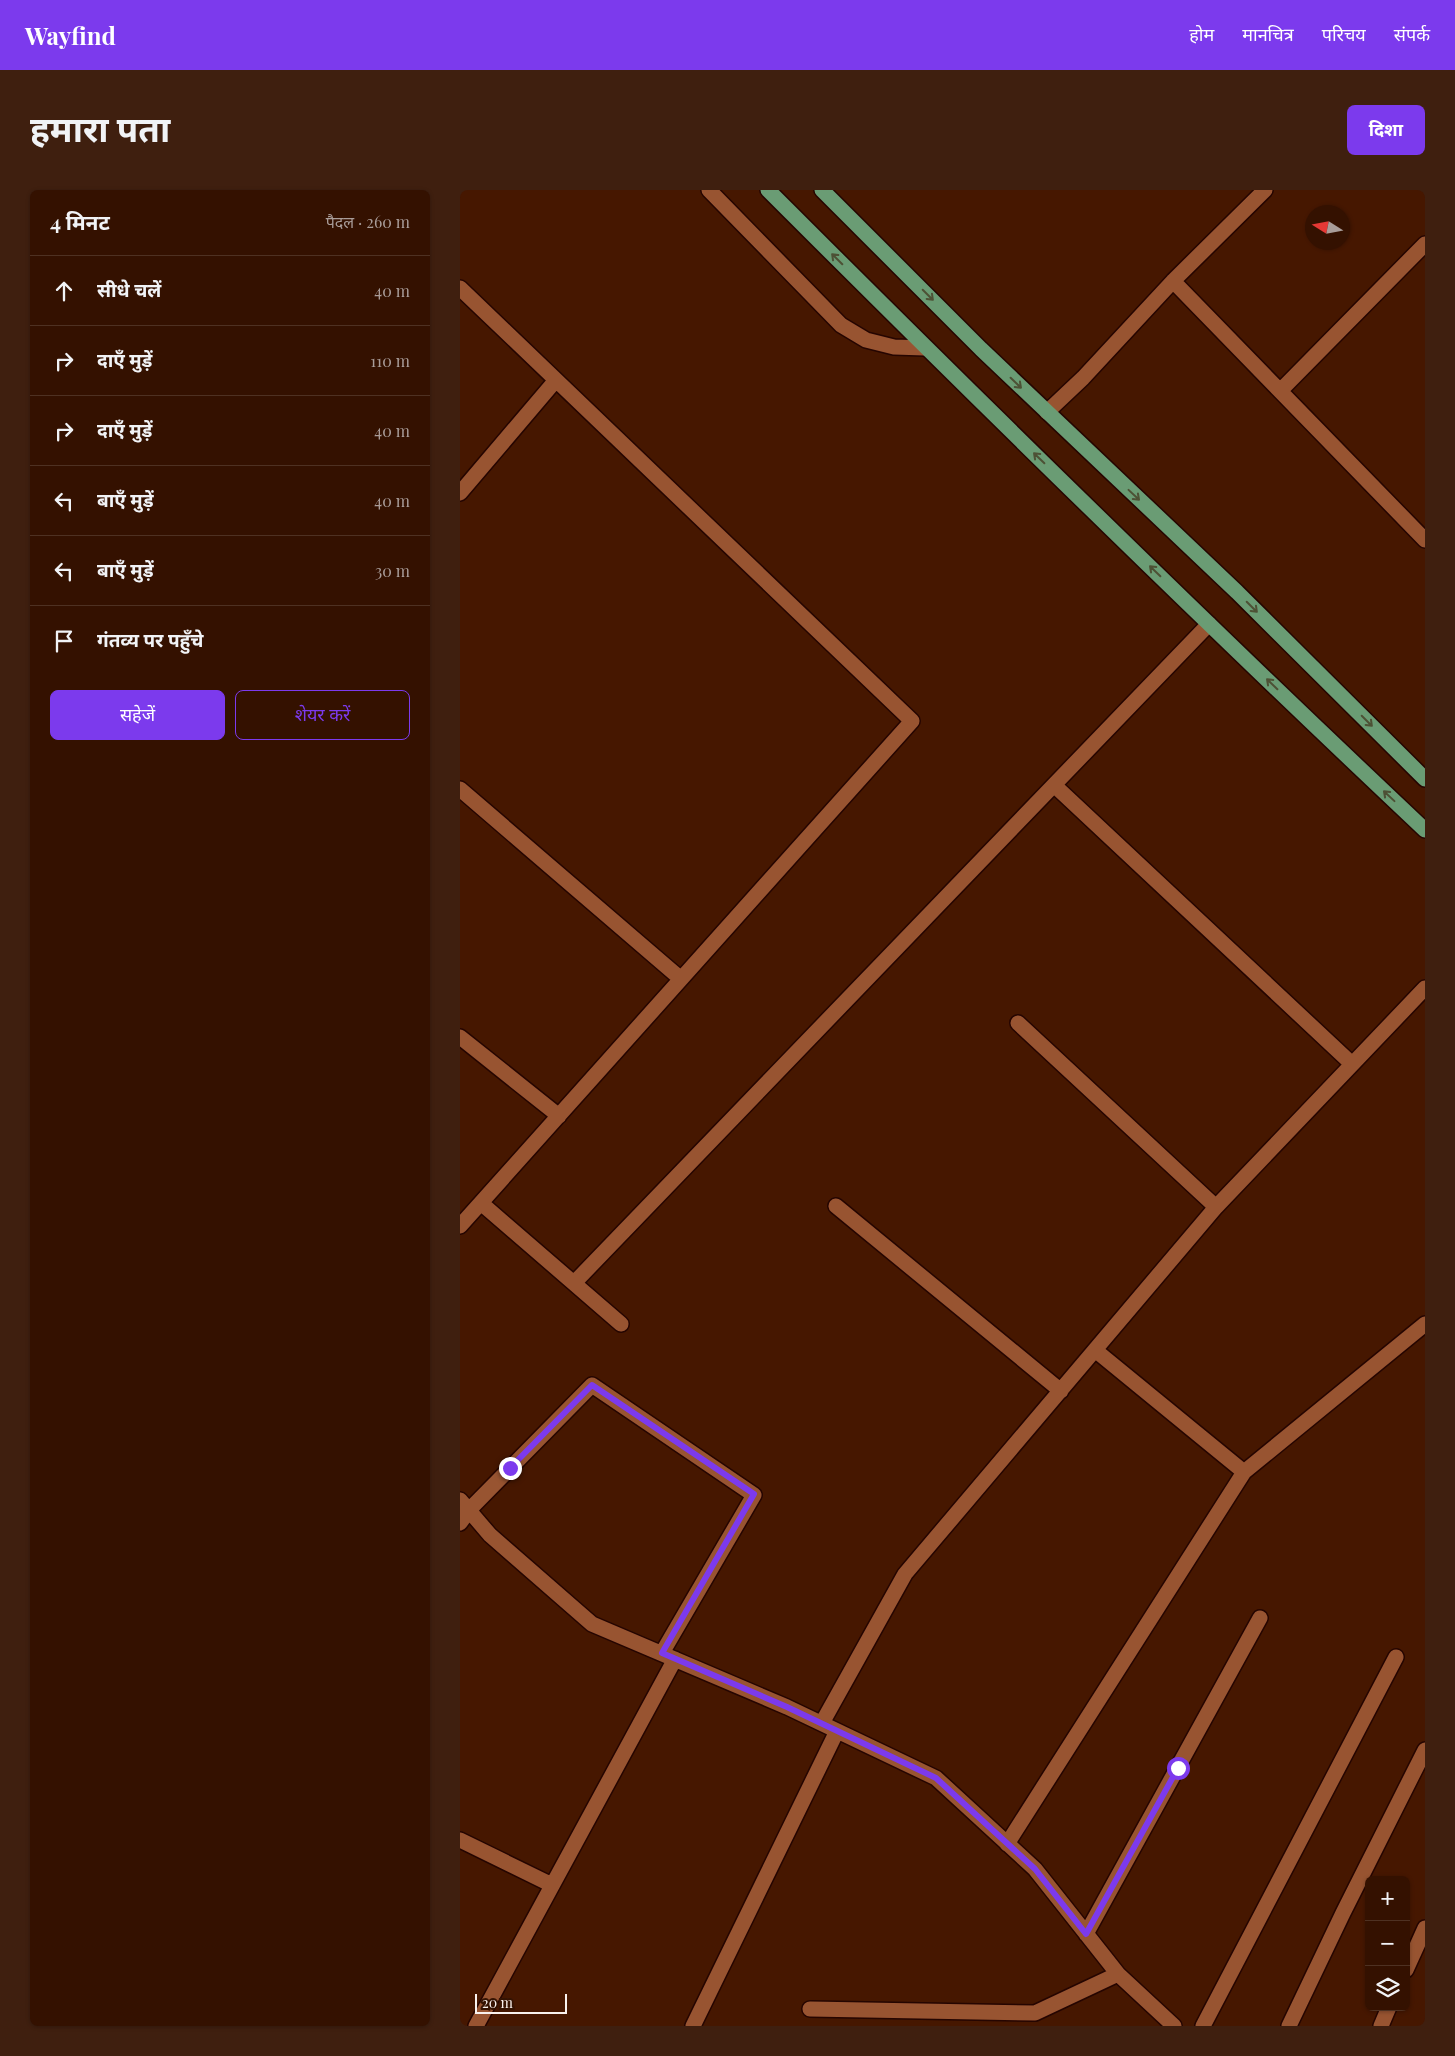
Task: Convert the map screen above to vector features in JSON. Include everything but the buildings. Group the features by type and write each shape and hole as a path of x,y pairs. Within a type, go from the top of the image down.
{"main road":[{"path":"768,190 925,348 1209,624 1425,830"},
{"path":"822,190 1047,412 1237,592 1425,779"}],"street":[{"path":"709,190 841,325 866,340 894,347 925,348"},
{"path":"1047,412 1083,378 1173,281 1266,190"},
{"path":"1280,391 1424,248"},
{"path":"1173,281 1425,540"},
{"path":"460,288 912,721 460,1226"},
{"path":"460,493 556,380"},
{"path":"574,1284 1209,624"},
{"path":"1054,785 1352,1064"},
{"path":"460,789 681,979"},
{"path":"822,1723 905,1574 1216,1207 1425,988"},
{"path":"1018,1023 1216,1207"},
{"path":"460,1037 559,1116"},
{"path":"481,1203 621,1324"},
{"path":"836,1206 1061,1391"},
{"path":"1007,1844 1244,1472 1425,1324"},
{"path":"1095,1350 1244,1472"},
{"path":"460,1524 465,1505 592,1385 754,1494 668,1656 552,1885 476,2026"},
{"path":"465,1505 490,1535 592,1624 822,1723 936,1778 1035,1869 1118,1974 1174,2026"},
{"path":"1086,1934 1260,1618"},
{"path":"1202,2026 1396,1656"},
{"path":"693,2026 837,1731"},
{"path":"1289,2026 1347,1904 1425,1750"},
{"path":"460,1840 552,1885"},
{"path":"1408,1966 1425,1928"},
{"path":"810,2009 1035,2013 1118,1974"},
{"path":"1381,2026 1387,2011"}],"route":[{"path":"510,1468 592,1385 754,1494 662,1653 787,1707 936,1778 1035,1869 1086,1934 1178,1768"}]}
